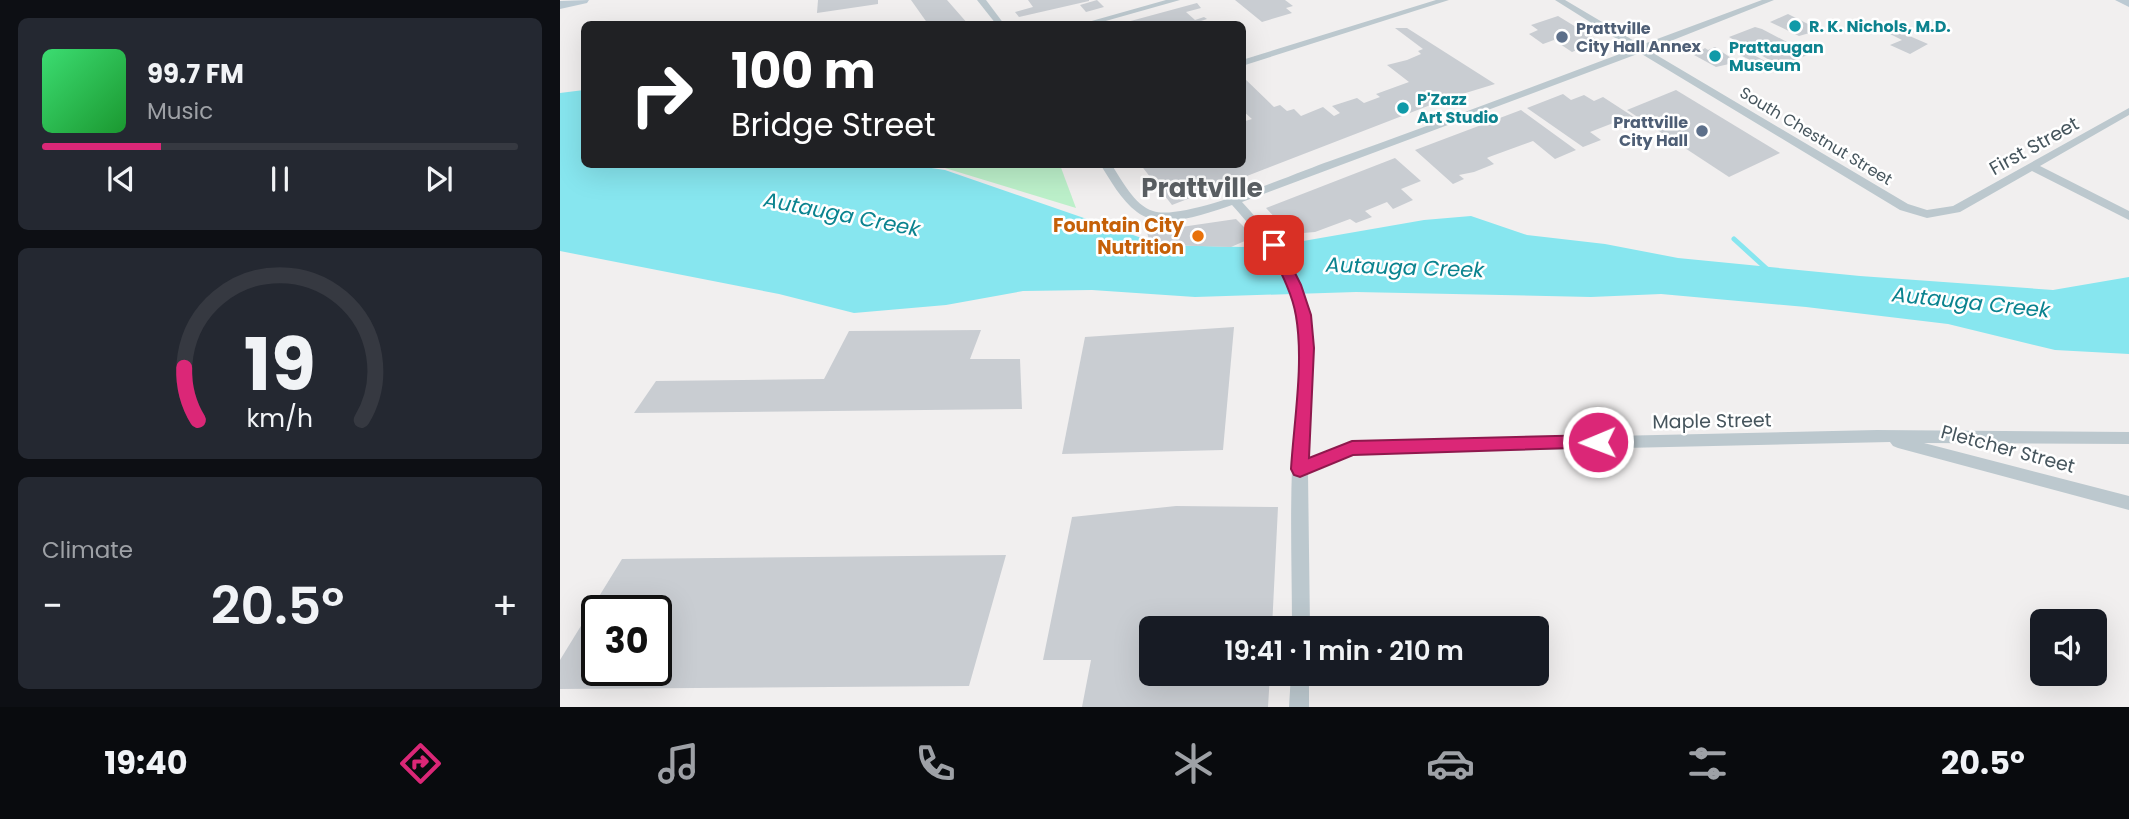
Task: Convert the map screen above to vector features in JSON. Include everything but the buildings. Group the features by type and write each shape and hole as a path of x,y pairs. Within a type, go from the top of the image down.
{"main road":[{"path":"560,5 582,0"},
{"path":"2122,0 2129,3"}],"street":[{"path":"981,0 998,21"},
{"path":"1097,21 1176,0"},
{"path":"1246,62 1445,0"},
{"name":"South Chestnut Street","path":"1559,0 1904,207 1927,214 1956,209"},
{"path":"1108,168 1144,213 1158,216 1177,215 1234,200 1770,0"},
{"name":"First Street","path":"1956,209 2129,111"},
{"path":"2032,166 2129,216"},
{"path":"1234,200 1260,226 1274,245 1300,300 1306,348 1300,469 1301,616"},
{"name":"Maple Street","path":"1300,469 1352,448 1877,436 2129,438"},
{"name":"Pletcher Street","path":"1877,436 2129,503"},
{"path":"1299,707 1300,686"}],"green space":[{"path":"945,168 1061,168 1076,208"}],"water":[{"name":"Autauga Creek","path":"581,90 581,168 931,168 945,170 1162,245 1242,247 1286,244 1424,220 1471,216 1527,235 1605,244 1678,258 1860,276 2053,290 2129,277 2129,354 2055,350 1948,324 1806,307 1661,294 1591,297 1356,292 1195,297 1092,290 1023,291 946,305 854,313 779,294 560,251 560,93"}],"waterway":[{"path":"1734,239 1768,270"}],"place":[{"name":"R. K. Nichols, M.D.","path":"1795,26"},
{"name":"Prattville City Hall Annex","path":"1562,37"},
{"name":"Prattaugan Museum","path":"1715,56"},
{"name":"P'Zazz Art Studio","path":"1403,108"},
{"name":"Prattville City Hall","path":"1702,131"},
{"name":"Fountain City Nutrition","path":"1198,236"}],"district":[{"name":"Prattville","path":"1202,188"}],"route":[{"path":"1274,245 1294,285 1304,315 1306,348 1300,469 1352,448 1598,442"}]}
